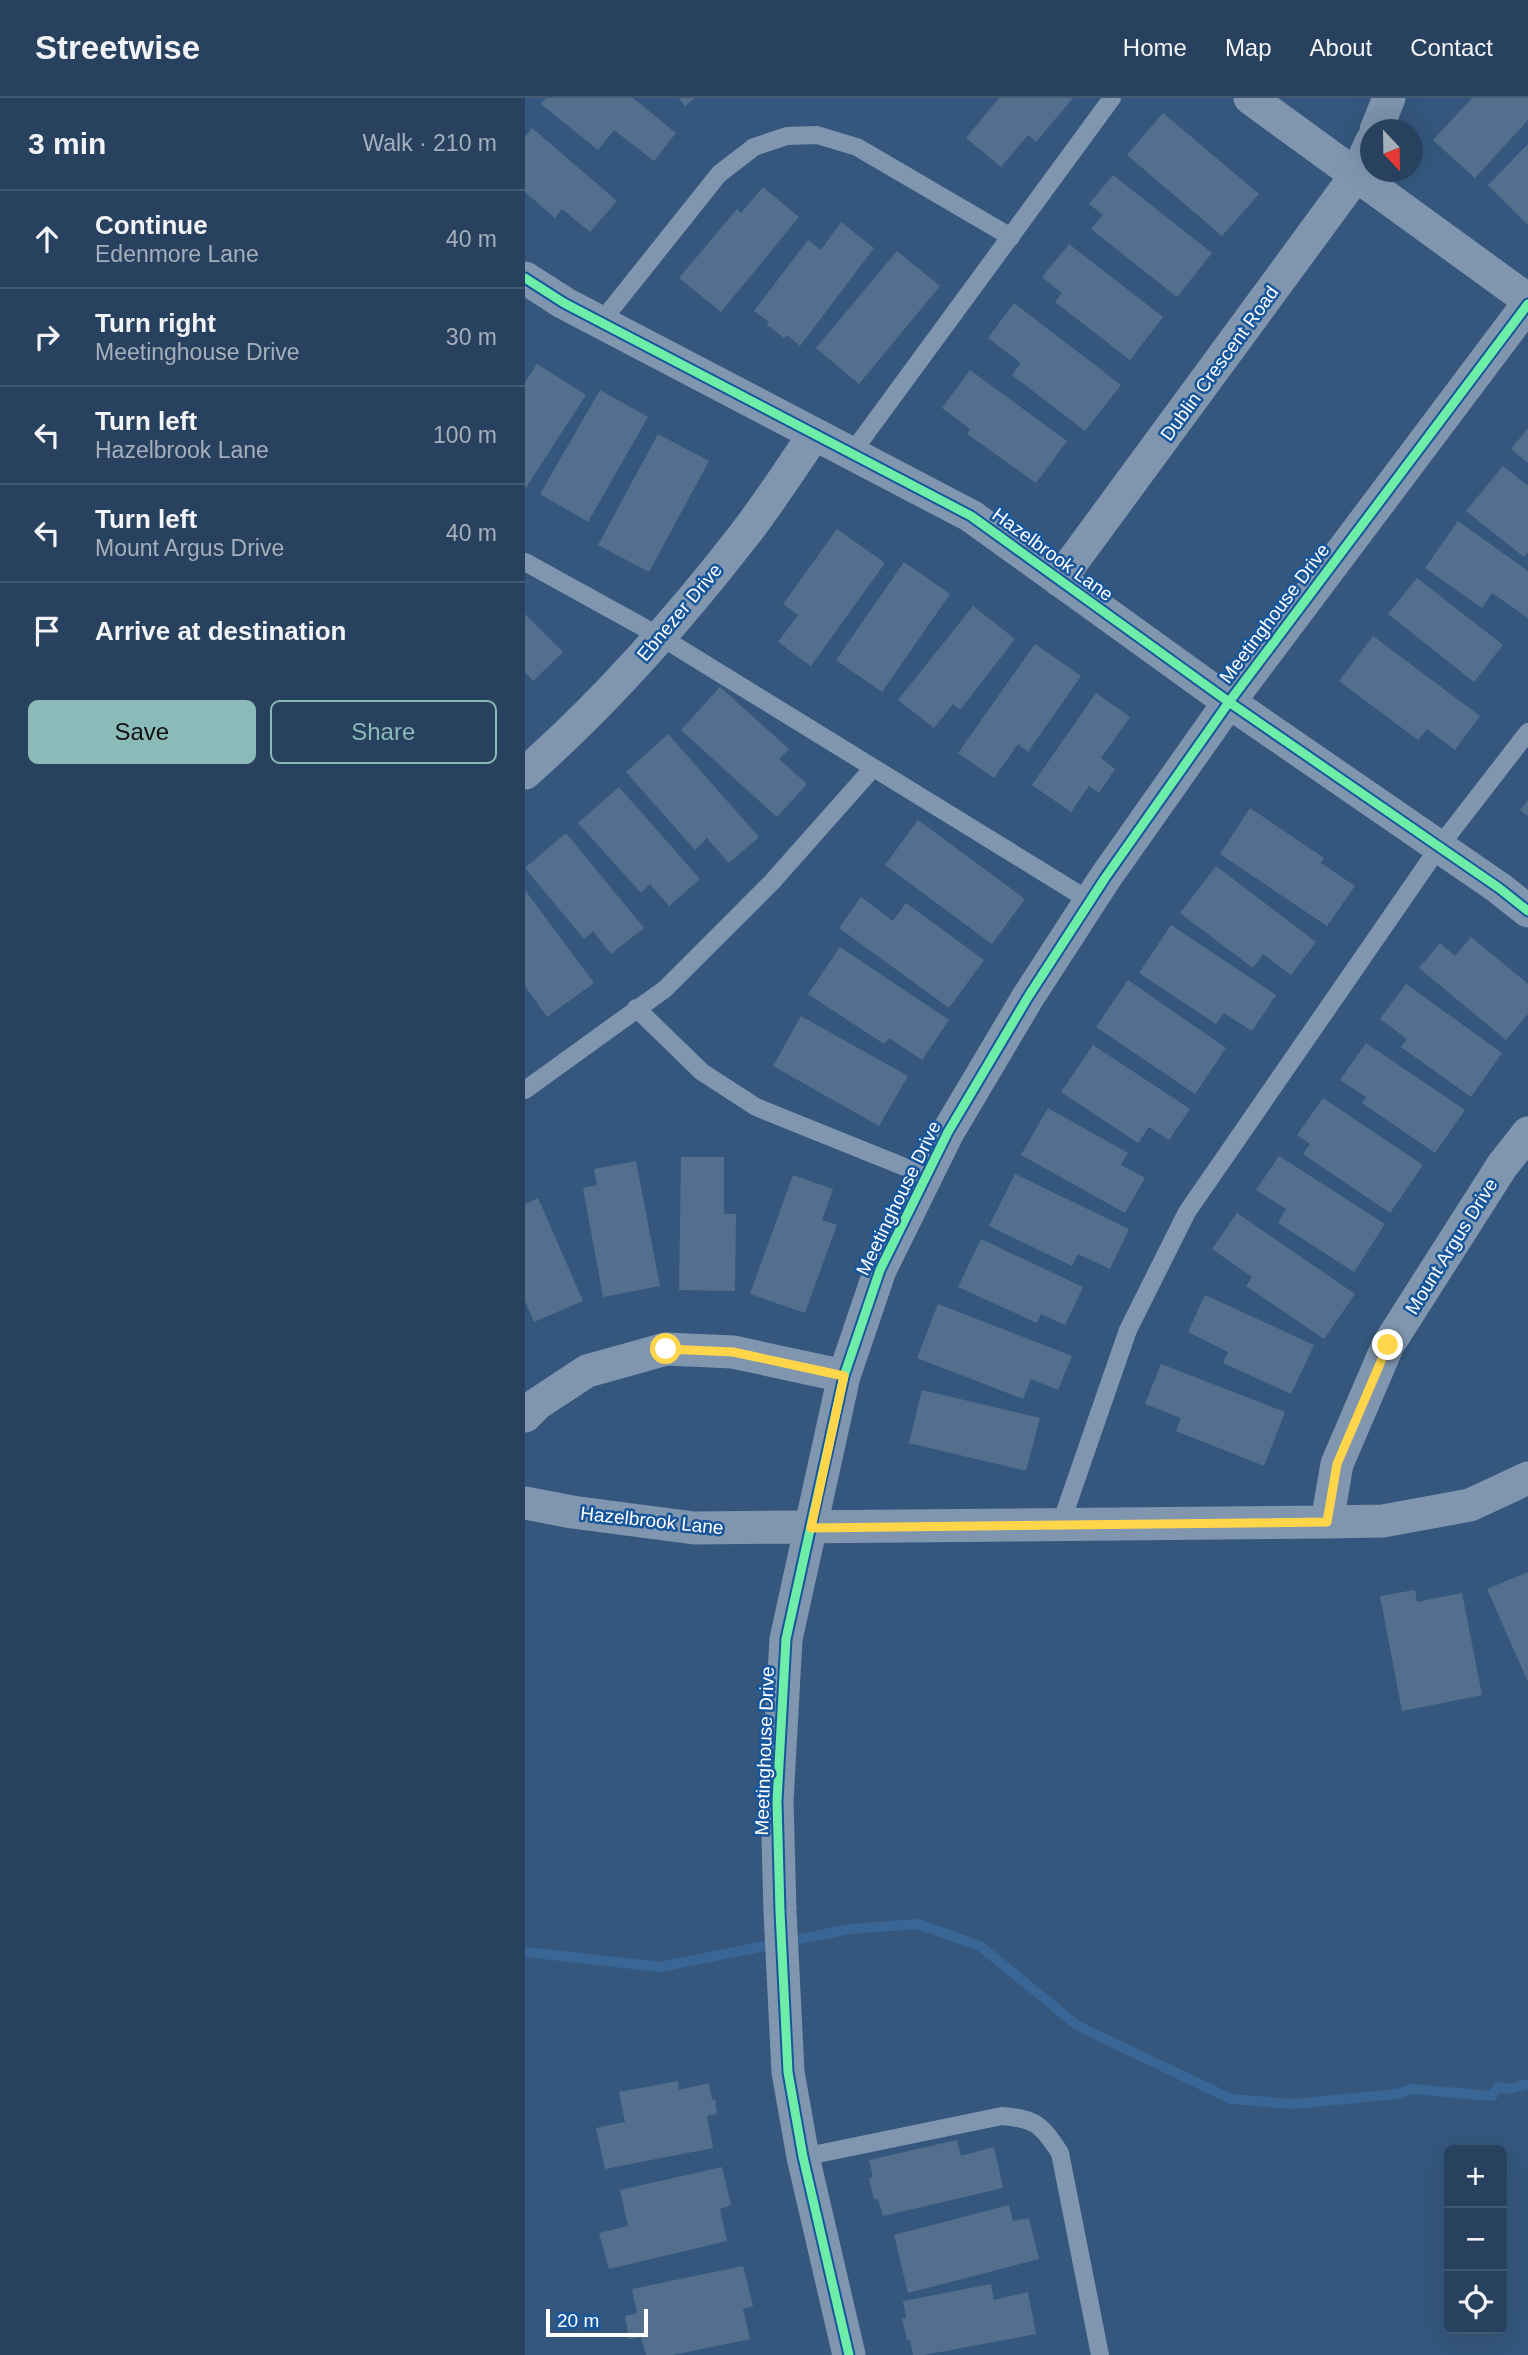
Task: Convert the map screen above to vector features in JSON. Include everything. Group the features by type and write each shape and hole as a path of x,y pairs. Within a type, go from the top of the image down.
{"street":[{"path":"1250,98 1528,302"},
{"path":"1380,119 1389,98"},
{"name":"Dublin Crescent Road","path":"1059,580 1360,167"},
{"name":"Hazelbrook Lane","path":"525,278 601,322 971,516 1229,702 1528,911"},
{"name":"Meetinghouse Drive","path":"849,2355 803,2157 788,2072 777,1801 786,1639 844,1376 880,1270 948,1132 1028,997 1090,901 1229,702 1528,302"},
{"name":"Ebnezer Drive","path":"525,773 570,734 661,637 745,533 814,435"},
{"name":"Mount Argus Drive","path":"1327,1522 1337,1464 1388,1345 1502,1166 1528,1133"},
{"path":"525,1416 537,1404 587,1371 666,1349 733,1352 844,1376"},
{"name":"Hazelbrook Lane","path":"525,1503 694,1528 1383,1521 1470,1505 1528,1478"}],"lane":[{"path":"851,454 1112,98"},
{"path":"601,322 719,174 754,147 787,136 817,135 857,147 1011,237"},
{"path":"525,562 661,637 1090,901"},
{"path":"1060,1526 1128,1330 1187,1212 1439,847 1528,732"},
{"path":"525,1090 665,989 772,882 873,768"},
{"path":"636,1008 702,1072 756,1107 927,1176"},
{"path":"803,2157 1002,2116 1027,2118 1046,2131 1060,2152 1100,2355"}],"building":[{"path":"546,98 633,98 676,133 654,161 614,130 598,150 541,104"},
{"path":"679,98 695,98 685,106"},
{"path":"999,98 1073,98 1036,142 1028,135 1001,167 966,138"},
{"path":"1472,98 1528,98 1528,120 1475,178 1433,140"},
{"path":"1163,113 1259,194 1222,236 1127,155"},
{"path":"532,128 617,201 590,232 562,209 555,218 525,192 525,137"},
{"path":"1528,144 1528,225 1488,185"},
{"path":"1113,175 1212,253 1177,297 1091,229 1103,215 1089,204"},
{"path":"763,187 799,217 721,312 679,278 737,209 741,213"},
{"path":"841,222 874,248 800,346 787,335 784,338 754,311 808,240 821,250"},
{"path":"1069,244 1163,317 1130,360 1055,302 1062,293 1042,277"},
{"path":"897,251 940,286 859,384 816,348"},
{"path":"1014,303 1121,385 1085,431 1012,375 1021,363 988,338"},
{"path":"537,364 586,395 525,489 525,382"},
{"path":"970,370 1067,441 1036,483 967,434 970,429 942,408"},
{"path":"600,390 648,417 588,522 540,494"},
{"path":"1528,428 1528,463 1511,449"},
{"path":"658,434 709,461 649,572 598,545"},
{"path":"1503,466 1528,486 1528,552 1524,557 1466,511"},
{"path":"1458,521 1528,571 1528,618 1492,593 1482,608 1425,568"},
{"path":"837,529 885,563 811,666 778,642 798,615 783,604"},
{"path":"904,562 950,594 882,692 836,660"},
{"path":"1417,578 1503,645 1474,682 1388,614"},
{"path":"973,606 1015,639 960,710 953,704 934,728 898,700"},
{"path":"525,614 563,652 533,681 525,672"},
{"path":"1373,636 1480,716 1455,750 1427,729 1418,740 1339,681"},
{"path":"1035,644 1081,676 1028,752 1018,744 994,778 958,753"},
{"path":"720,687 789,749 779,759 807,784 777,817 681,730"},
{"path":"1096,693 1130,717 1101,758 1115,769 1099,793 1089,786 1071,812 1032,785"},
{"path":"668,734 759,837 729,863 707,838 695,850 626,772"},
{"path":"619,787 700,879 669,906 650,884 641,893 578,823"},
{"path":"1528,800 1528,816 1520,810"},
{"path":"1250,808 1324,858 1321,863 1355,886 1327,926 1220,854"},
{"path":"918,820 1025,899 992,944 885,865"},
{"path":"566,833 644,928 611,954 593,931 584,939 525,868"},
{"path":"1216,866 1316,942 1291,975 1263,954 1253,968 1180,913"},
{"path":"525,890 594,983 547,1017 525,986"},
{"path":"861,897 893,921 906,903 984,960 949,1008 839,928"},
{"path":"1171,925 1276,995 1252,1031 1224,1013 1216,1024 1139,973"},
{"path":"1471,937 1528,984 1528,1014 1506,1040 1419,968 1440,943 1455,956"},
{"path":"840,947 949,1020 922,1060 889,1038 884,1044 808,994"},
{"path":"1128,980 1226,1048 1195,1094 1096,1027"},
{"path":"1406,984 1502,1053 1471,1097 1401,1047 1407,1039 1380,1019"},
{"path":"801,1016 908,1076 879,1126 773,1066"},
{"path":"1366,1043 1465,1110 1435,1153 1362,1103 1366,1097 1340,1080"},
{"path":"1093,1045 1190,1109 1169,1140 1149,1127 1138,1143 1061,1092"},
{"path":"1323,1098 1423,1165 1390,1213 1303,1154 1310,1144 1297,1135"},
{"path":"1048,1108 1128,1153 1121,1165 1145,1178 1125,1213 1021,1155"},
{"path":"1279,1156 1385,1224 1354,1272 1278,1223 1286,1209 1256,1190"},
{"path":"681,1157 724,1157 724,1214 736,1214 735,1291 679,1290"},
{"path":"636,1161 660,1286 603,1297 583,1188 597,1185 594,1169"},
{"path":"1015,1174 1129,1229 1110,1269 1078,1254 1072,1266 989,1226"},
{"path":"793,1175 833,1189 822,1220 837,1225 805,1313 750,1294"},
{"path":"538,1198 583,1301 534,1322 525,1301 525,1204"},
{"path":"1237,1213 1355,1294 1324,1339 1246,1286 1252,1277 1212,1249"},
{"path":"981,1239 1083,1287 1065,1325 1041,1314 1037,1323 958,1287"},
{"path":"1205,1295 1314,1345 1291,1394 1223,1363 1228,1352 1188,1332"},
{"path":"938,1304 1072,1356 1058,1390 1031,1379 1023,1399 917,1358"},
{"path":"1161,1364 1285,1412 1264,1466 1176,1431 1181,1418 1145,1404"},
{"path":"922,1390 1040,1418 1026,1471 909,1443"},
{"path":"1528,1572 1528,1682 1487,1589"},
{"path":"1415,1590 1417,1602 1462,1593 1482,1695 1402,1711 1380,1596"},
{"path":"678,2081 679,2090 709,2083 717,2114 707,2116 713,2148 605,2169 596,2128 625,2122 619,2092"},
{"path":"957,2140 961,2156 994,2147 1003,2188 883,2216 878,2199 874,2200 869,2178 873,2177 869,2160"},
{"path":"722,2167 731,2205 720,2209 727,2241 609,2269 599,2233 628,2226 620,2190"},
{"path":"1009,2205 1013,2221 1029,2218 1039,2259 908,2293 894,2235"},
{"path":"743,2266 753,2306 743,2309 750,2339 673,2355 646,2355 641,2337 629,2339 625,2316 637,2313 632,2289"},
{"path":"991,2284 994,2300 1028,2292 1036,2334 913,2355 902,2319 906,2318 903,2301"}],"waterway":[{"path":"525,1952 660,1967 850,1929 918,1924 980,1946 1078,2026 1231,2099 1293,2104 1398,2094 1412,2089 1492,2096 1498,2087 1509,2089 1528,2084"}],"cycle path":[{"path":"525,278 564,303 971,516 1229,702 1499,888 1528,911"},
{"path":"849,2355 803,2157 788,2072 777,1801 786,1639 844,1376 880,1270 948,1132 1028,997 1105,878 1229,702 1528,304"}],"route":[{"path":"666,1349 733,1352 844,1376 811,1528 1327,1522 1337,1464 1388,1345"}]}
